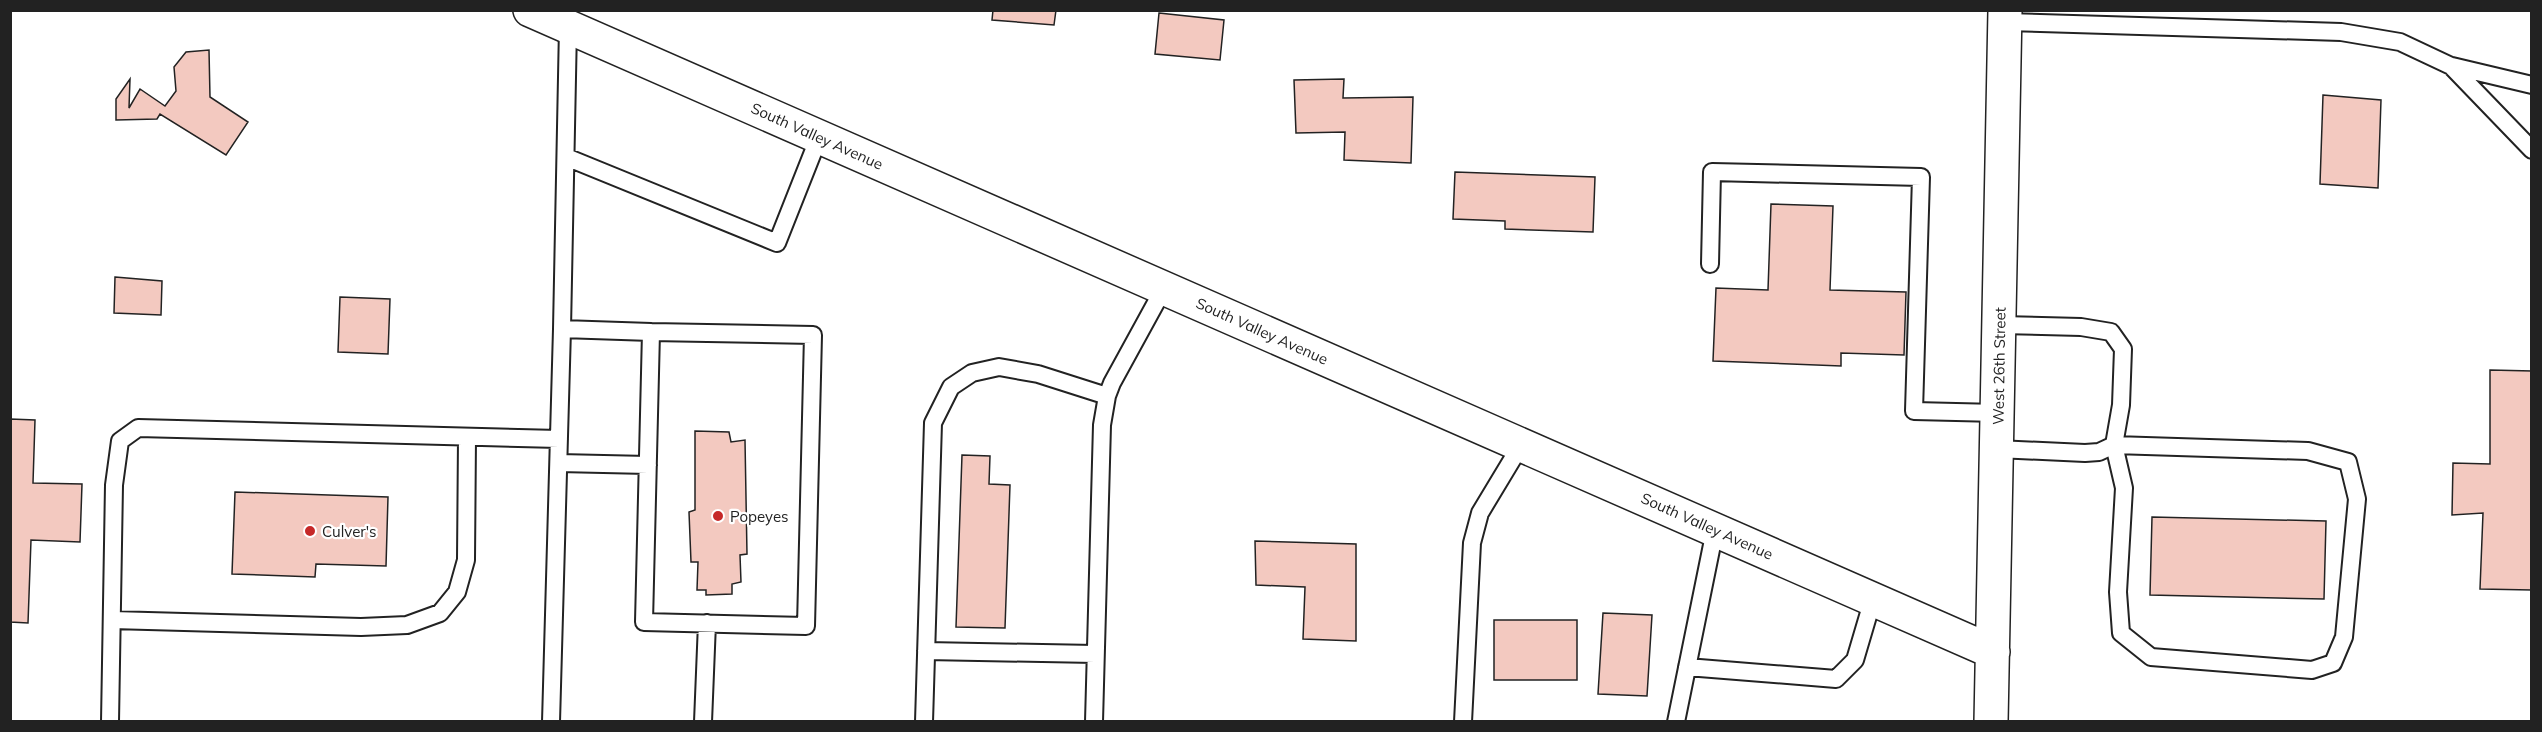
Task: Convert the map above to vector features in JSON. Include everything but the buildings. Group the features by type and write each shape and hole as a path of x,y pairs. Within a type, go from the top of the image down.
{"street":[{"name":"South Valley Avenue","path":"530,10 1994,652"},
{"name":"West 26th Street","path":"1991,722 2005,16"}],"lane":[{"path":"2005,16 2341,32 2400,42 2451,66 2532,85"},
{"path":"550,722 559,463 568,27"},
{"path":"2451,66 2532,150"},
{"path":"566,157 777,243 819,137"},
{"path":"1710,264 1712,172 1921,177 1914,411 1998,413"},
{"path":"1094,722 1102,425 1107,396 1164,288"},
{"path":"1997,449 2085,453 2099,452 2114,445 2308,451 2348,462 2357,499 2344,637 2333,663 2312,670 2151,657 2121,633 2118,592 2124,488 2114,445 2121,405 2123,349 2111,332 2081,327 2000,325"},
{"path":"562,329 813,335 806,626 644,622 651,332"},
{"path":"924,722 933,423 951,387 972,373 999,367 1038,374 1107,396"},
{"path":"110,722 114,485 120,441 138,428 559,439"},
{"path":"112,620 361,627 407,625 440,613 457,592 466,560 467,438"},
{"path":"1463,722 1472,543 1480,513 1521,445"},
{"path":"559,463 648,465"},
{"path":"1676,722 1715,530"},
{"path":"1687,667 1836,679 1856,660 1873,599"},
{"path":"703,722 707,623"},
{"path":"926,651 1095,654"}],"place":[{"name":"Popeyes","path":"718,516"},
{"name":"Culver's","path":"310,531"}]}
